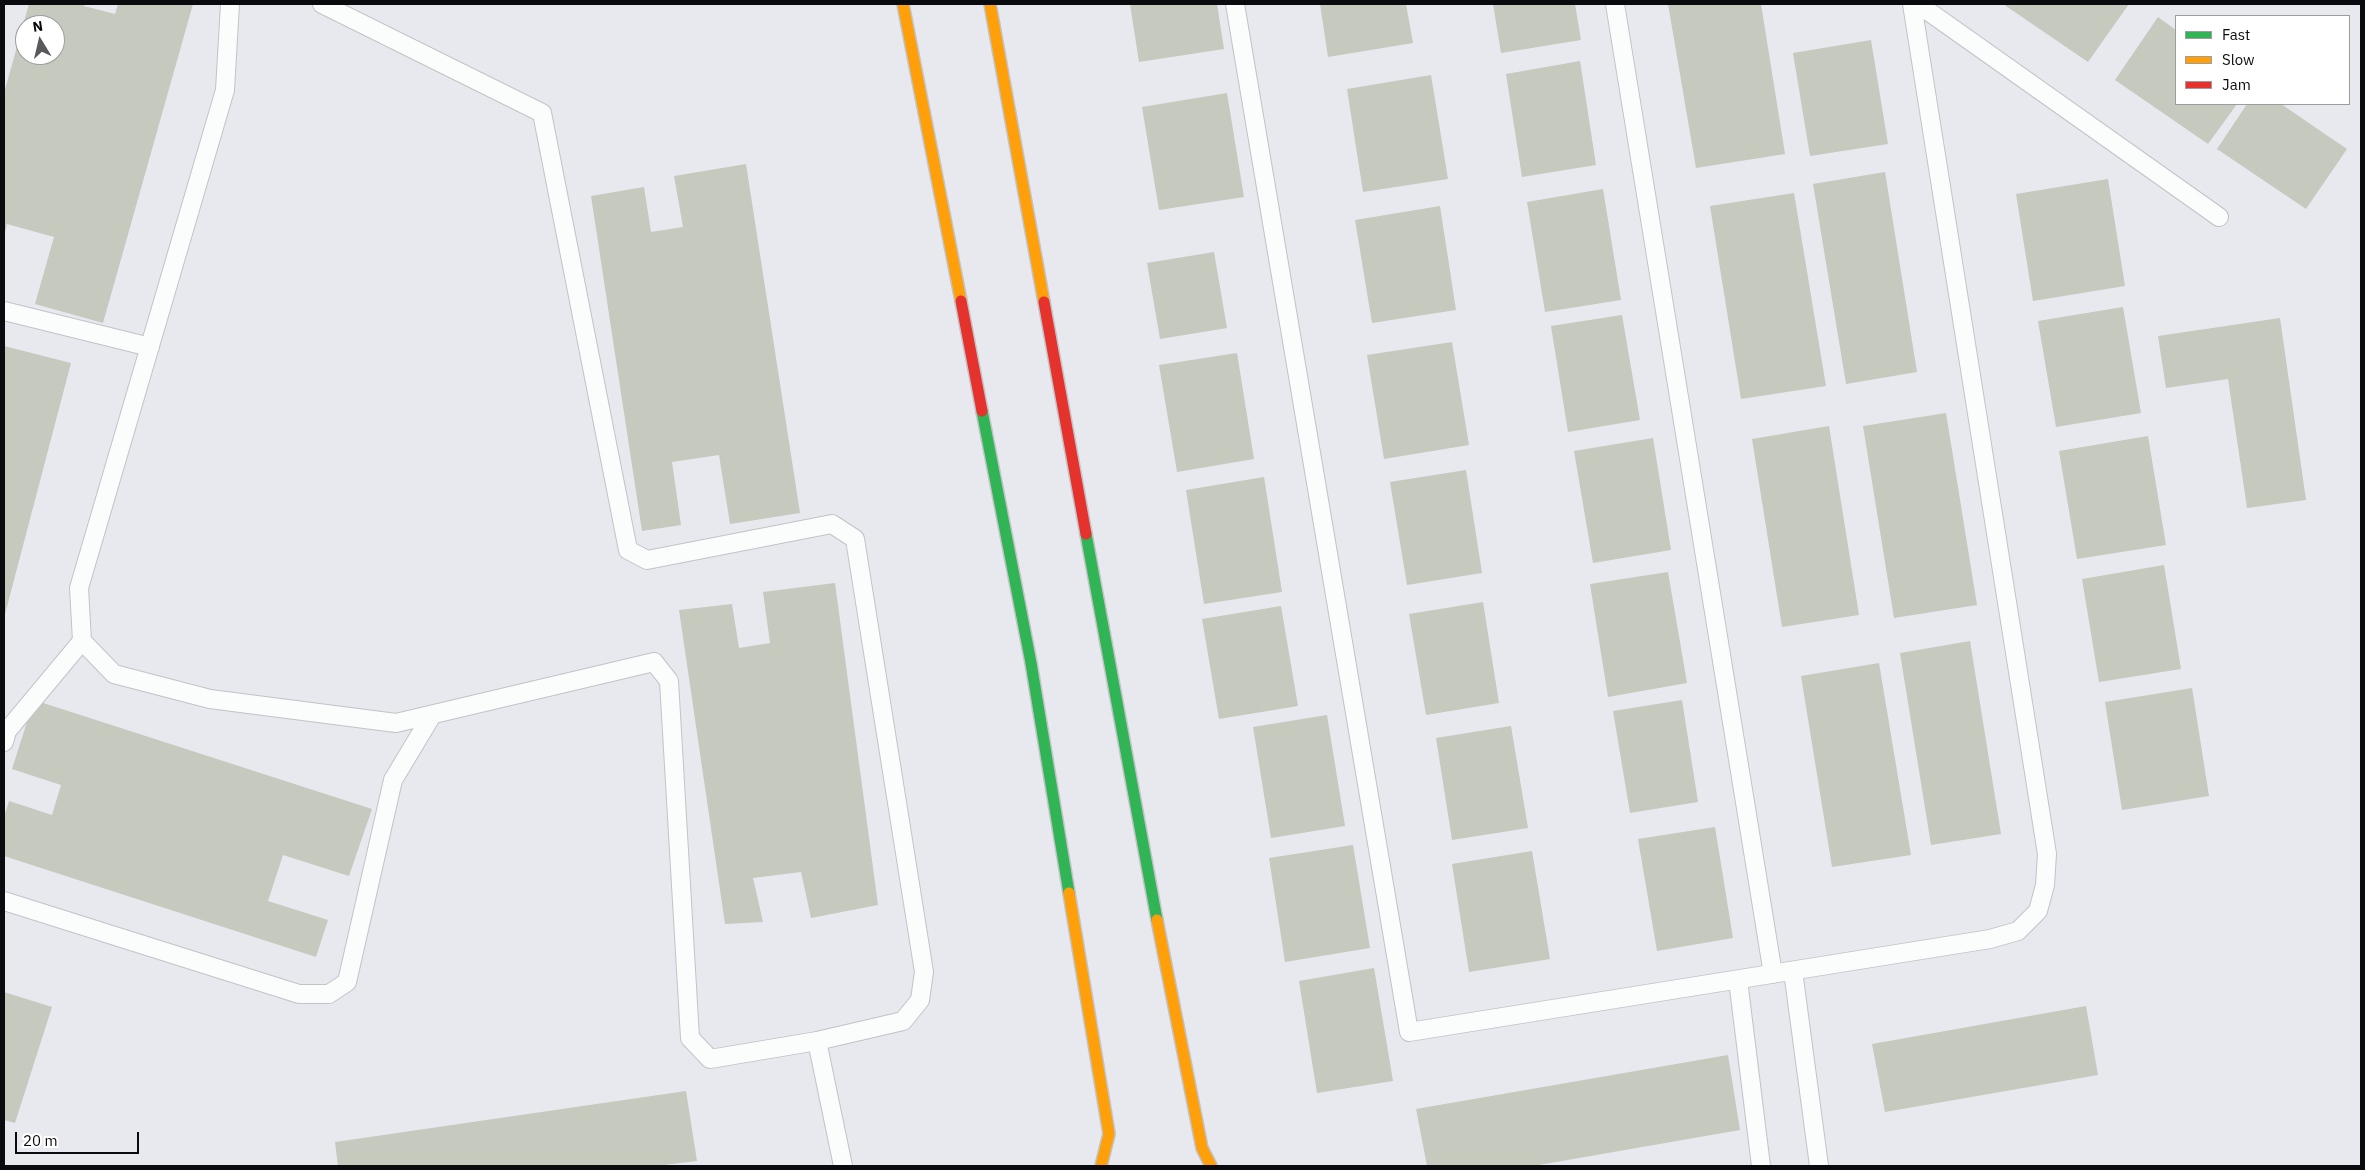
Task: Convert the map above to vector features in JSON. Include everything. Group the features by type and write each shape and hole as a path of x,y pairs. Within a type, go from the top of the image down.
{"street":[{"path":"903,4 1031,663 1108,1134 1101,1166"},
{"path":"990,4 1141,837 1202,1148 1211,1166"}],"lane":[{"path":"230,4 225,90 79,588 82,641 114,674 210,699 396,723 654,662 669,682 690,1038 710,1059 817,1041 903,1021 920,1000 924,972 855,539 832,524 647,560 628,550 542,113 322,4"},
{"path":"1235,4 1409,1032 1990,939 2018,931 2038,911 2045,886 2047,854 1912,4"},
{"path":"1615,4 1773,974"},
{"path":"1918,4 2219,217"},
{"path":"4,311 150,347"},
{"path":"5,734 82,641"},
{"path":"4,901 300,994 328,994 347,982 393,780 432,715"},
{"path":"1793,971 1819,1166"},
{"path":"1738,980 1760,1166"},
{"path":"817,1041 843,1166"}],"building":[{"path":"29,4 85,4 84,6 115,14 118,4 193,4 103,323 35,304 54,237 7,224 4,236 4,93 15,54 15,65 65,65 65,15 26,15"},
{"path":"1130,4 1217,4 1224,49 1139,62"},
{"path":"1320,4 1406,4 1413,43 1328,57"},
{"path":"1493,4 1575,4 1581,40 1501,53"},
{"path":"1668,4 1761,4 1785,154 1696,168"},
{"path":"2003,4 2129,4 2088,62"},
{"path":"2158,17 2175,29 2175,105 2236,105 2208,144 2115,80"},
{"path":"1871,40 1888,144 1810,156 1793,53"},
{"path":"1580,61 1596,165 1522,177 1506,74"},
{"path":"1431,75 1448,179 1363,192 1347,89"},
{"path":"1227,93 1244,197 1159,210 1142,107"},
{"path":"2246,105 2282,105 2347,149 2306,209 2217,149"},
{"path":"746,164 800,513 730,524 719,455 672,462 681,525 642,531 591,196 644,187 651,232 683,227 674,176"},
{"path":"1885,172 1917,372 1846,384 1813,184"},
{"path":"2108,179 2125,286 2033,301 2016,194"},
{"path":"1603,189 1621,300 1545,312 1527,202"},
{"path":"1794,193 1826,386 1741,399 1710,206"},
{"path":"1440,206 1456,310 1372,323 1355,220"},
{"path":"1214,252 1227,328 1160,339 1147,263"},
{"path":"2123,307 2141,413 2056,427 2038,321"},
{"path":"1622,315 1640,420 1568,432 1551,326"},
{"path":"2280,318 2306,500 2247,508 2228,379 2166,388 2158,336"},
{"path":"1452,342 1469,445 1384,459 1367,355"},
{"path":"4,346 71,363 4,618"},
{"path":"1237,353 1254,459 1177,472 1159,365"},
{"path":"1946,413 1977,605 1894,618 1863,426"},
{"path":"1829,426 1859,615 1782,627 1752,439"},
{"path":"2148,436 2166,545 2077,559 2059,451"},
{"path":"1653,438 1671,550 1593,563 1574,451"},
{"path":"1466,470 1482,573 1407,585 1390,482"},
{"path":"1264,477 1282,592 1204,604 1186,490"},
{"path":"2164,565 2181,669 2099,682 2082,579"},
{"path":"1668,572 1687,683 1608,697 1590,584"},
{"path":"835,583 878,905 811,918 801,872 753,878 763,922 725,924 679,610 732,604 739,648 770,643 763,592"},
{"path":"1483,602 1499,703 1426,715 1409,614"},
{"path":"1281,606 1298,706 1219,719 1202,619"},
{"path":"1970,641 2001,834 1931,845 1900,653"},
{"path":"1879,663 1911,855 1832,867 1801,676"},
{"path":"2192,688 2209,796 2122,810 2105,702"},
{"path":"34,700 372,809 349,876 283,855 268,901 328,920 316,957 4,856 4,817 9,801 52,815 61,785 12,769"},
{"path":"1682,700 1698,802 1630,813 1613,711"},
{"path":"1327,715 1345,826 1271,838 1253,727"},
{"path":"1511,726 1528,828 1452,840 1436,738"},
{"path":"1715,827 1733,938 1657,951 1638,839"},
{"path":"1353,845 1370,948 1285,962 1269,858"},
{"path":"1532,851 1550,959 1469,972 1452,864"},
{"path":"1374,968 1393,1081 1317,1093 1299,981"},
{"path":"4,992 52,1007 15,1123 4,1120"},
{"path":"2086,1006 2098,1075 1885,1112 1872,1044"},
{"path":"1728,1055 1740,1130 1533,1166 1427,1166 1416,1109"},
{"path":"686,1091 697,1161 656,1166 338,1166 335,1142"}],"traffic: fast":[{"path":"982,411 1031,663 1069,893"},
{"path":"1086,534 1157,920"}],"traffic: slow":[{"path":"903,4 961,301"},
{"path":"990,4 1044,302"},
{"path":"1069,893 1109,1134 1101,1166"},
{"path":"1157,920 1202,1148 1211,1166"}],"traffic: jam":[{"path":"961,301 982,411"},
{"path":"1044,302 1086,534"}]}
